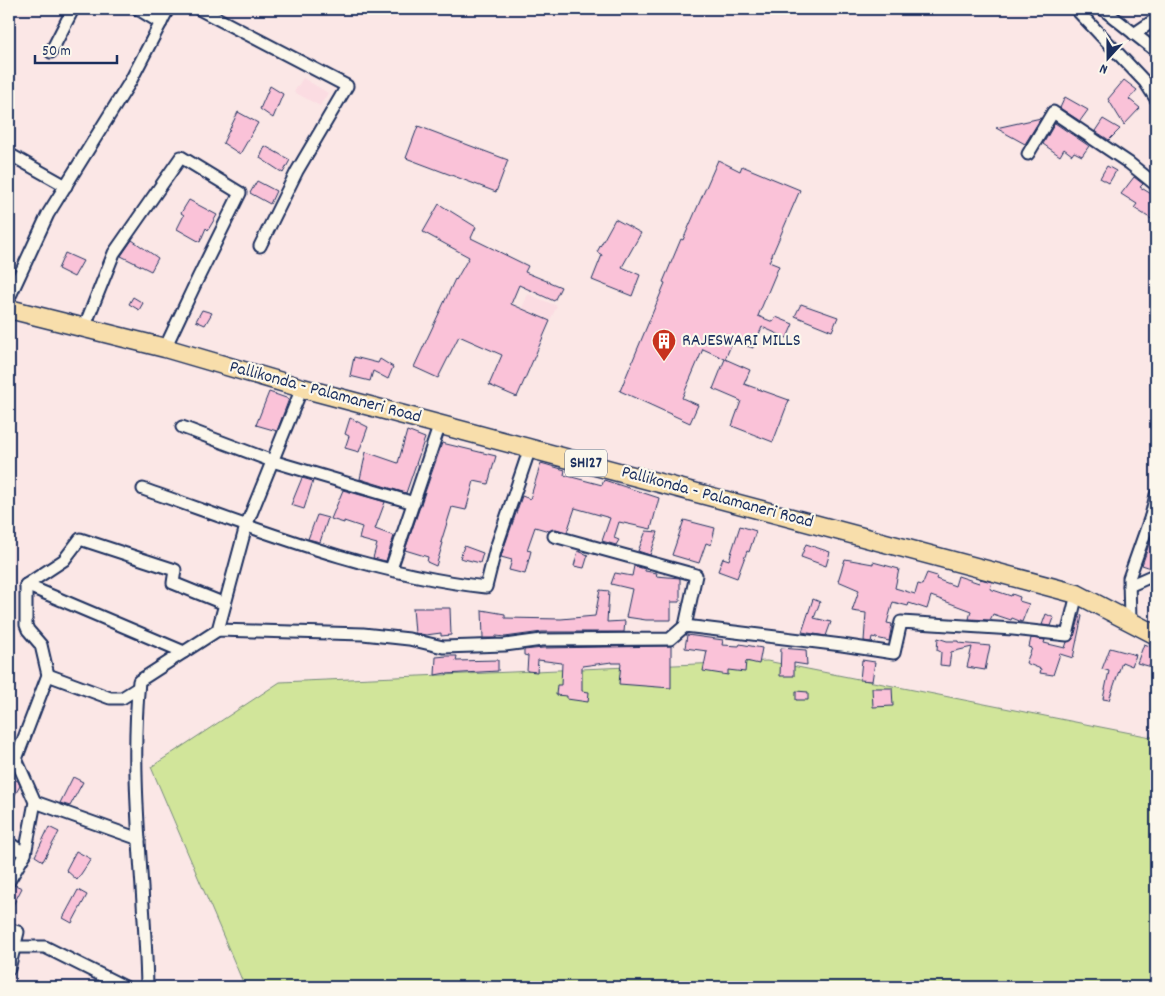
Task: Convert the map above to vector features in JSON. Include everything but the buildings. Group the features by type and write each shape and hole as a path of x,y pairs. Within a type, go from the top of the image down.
{"main road":[{"name":"Pallikonda - Palamaneri Road","path":"9,310 166,348 302,388 1077,594 1156,635"}],"street":[{"path":"51,52 73,9"},
{"path":"138,9 161,23"},
{"path":"9,298 48,214 130,82 168,9"},
{"path":"199,9 347,86 297,171 260,246"},
{"path":"1076,9 1145,82 1156,99"},
{"path":"1103,9 1156,51"},
{"path":"1134,34 1156,19"},
{"path":"1028,154 1053,112 1129,163 1156,185"},
{"path":"9,154 66,186"},
{"path":"84,328 114,253 181,158 240,193 166,348"},
{"path":"218,630 246,526 302,388"},
{"path":"392,569 440,424"},
{"path":"182,427 272,461 414,503"},
{"path":"143,489 326,553 446,582 486,587 494,551 530,448"},
{"path":"1130,621 1129,578 1154,516 1156,495"},
{"path":"147,987 146,936 139,839 136,718 139,681 218,630 362,634 409,638 443,647 505,645 542,640 670,639 685,626 696,575 554,536"},
{"path":"26,585 64,560 80,539 175,570 173,583 224,604"},
{"path":"1129,586 1156,574"},
{"path":"26,585 184,652"},
{"path":"26,585 26,625 41,645 48,675 12,763 35,802 139,839"},
{"path":"685,626 894,653 901,622 1013,629 1067,635 1077,594"},
{"path":"48,675 110,698 122,698 138,688"},
{"path":"9,881 25,854 35,802"},
{"path":"9,843 25,854"},
{"path":"9,929 18,932 11,947 9,968"},
{"path":"11,947 45,947 125,987"}],"shaded area":[{"path":"303,78 328,93 320,106 294,92"},
{"path":"528,294 557,306 550,320 522,308"}],"green space":[{"path":"767,661 1156,738 1156,987 245,987 151,767 280,682"}],"place":[{"name":"RAJESWARI MILLS","path":"664,362"}]}
